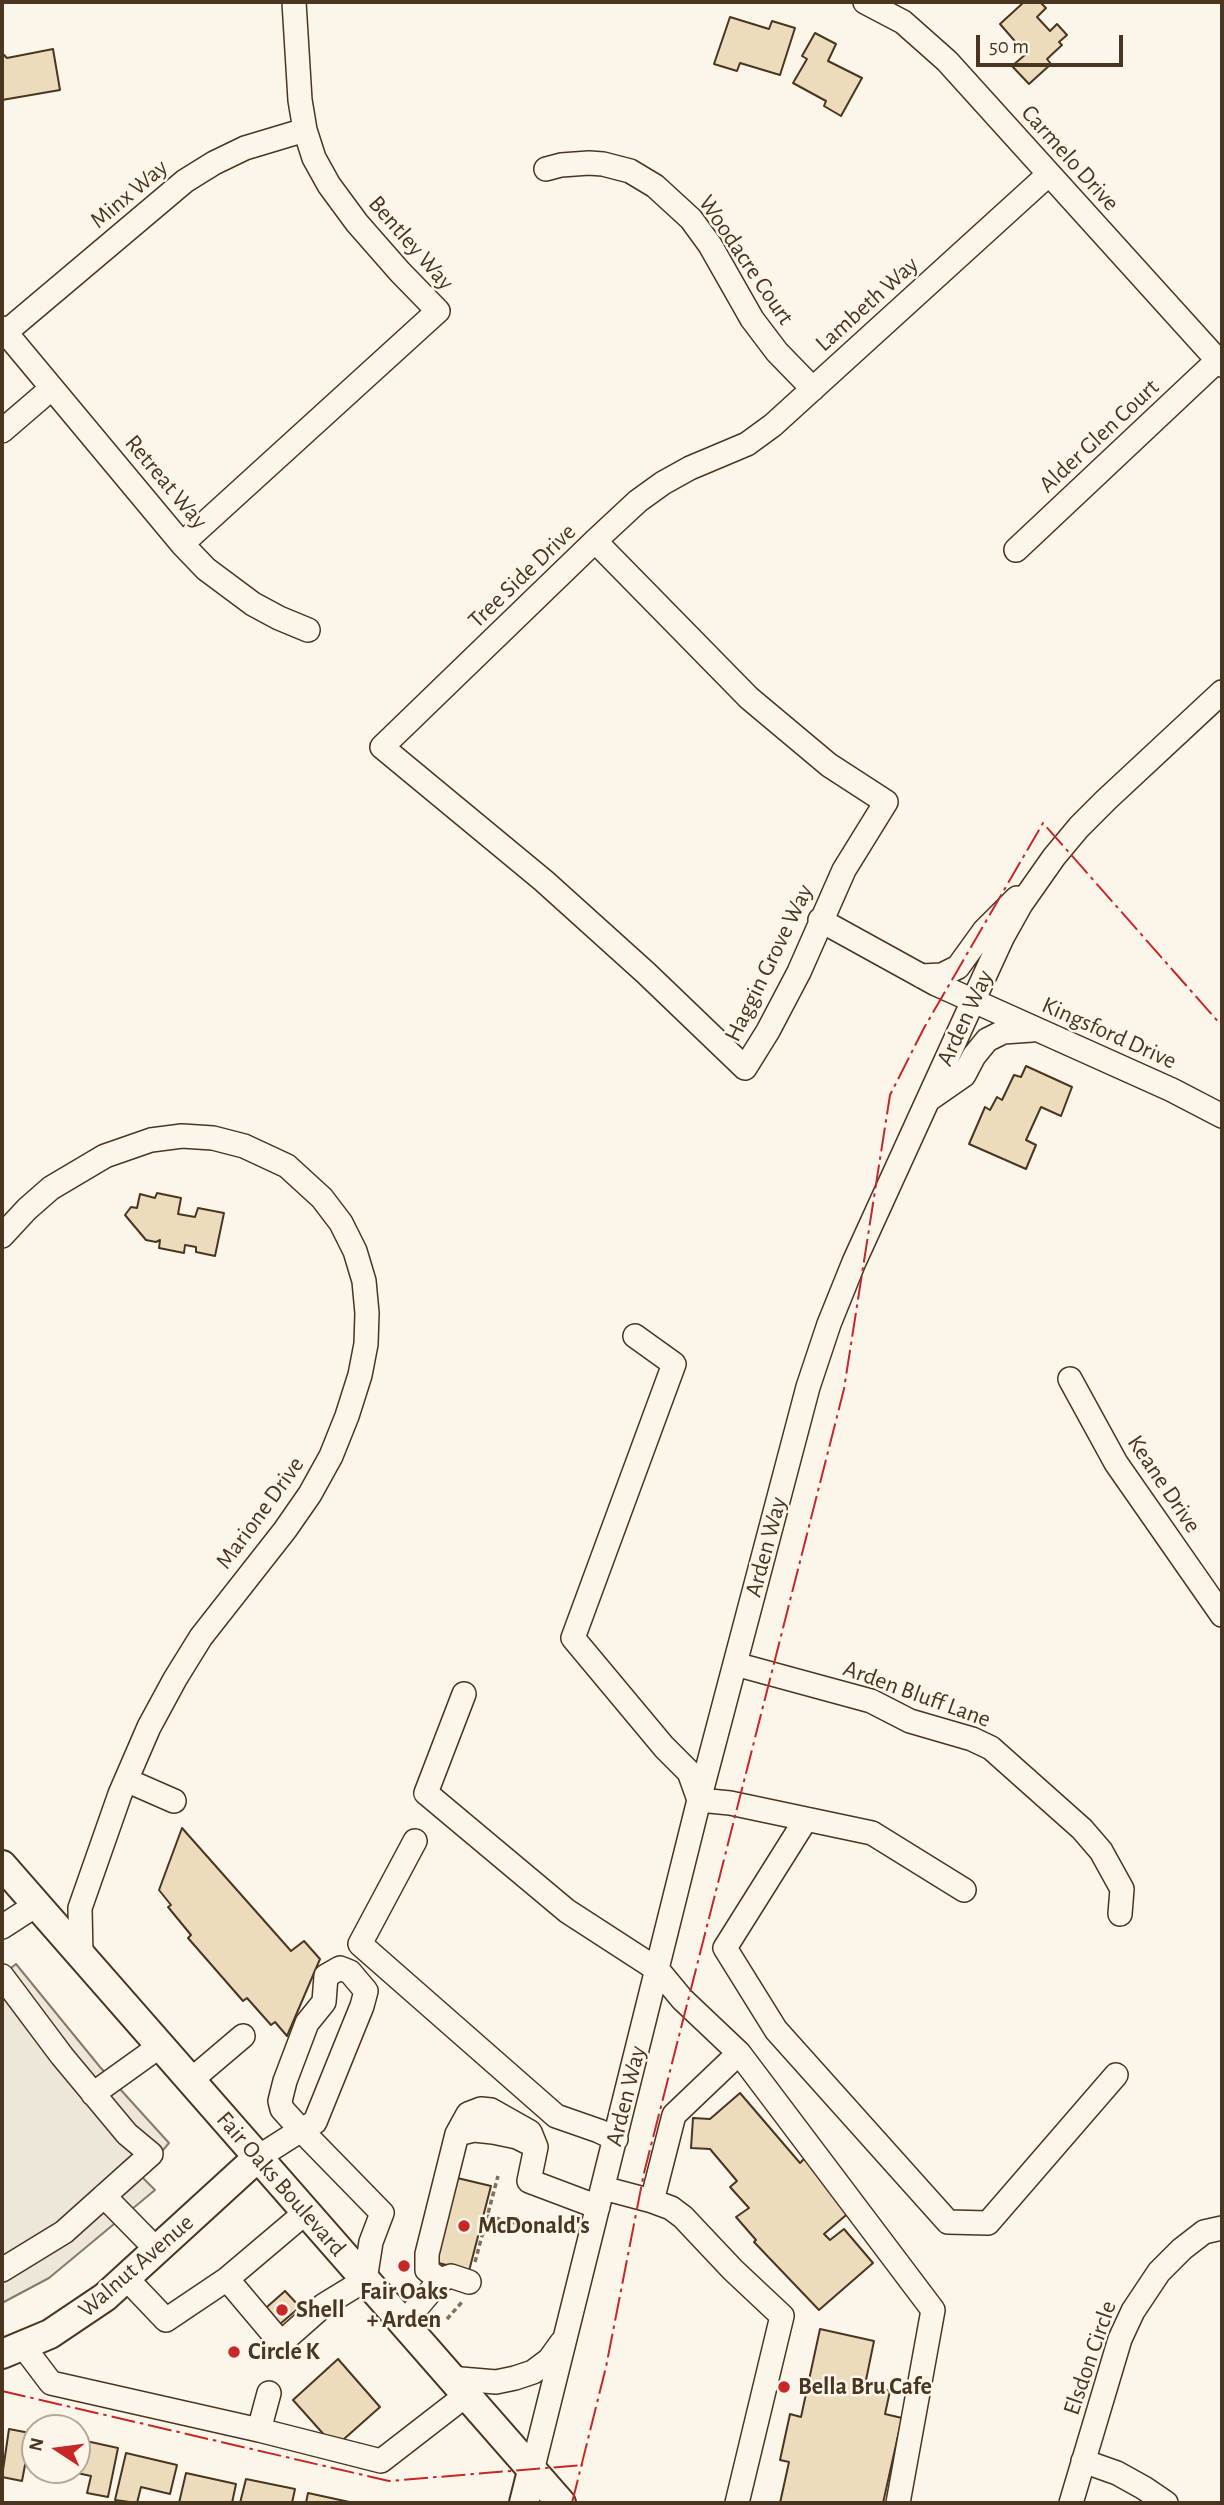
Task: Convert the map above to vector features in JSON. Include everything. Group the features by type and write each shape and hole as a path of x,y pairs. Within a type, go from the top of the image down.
{"main road":[{"name":"Fair Oaks Boulevard","path":"2,1865 561,2503"},
{"name":"Walnut Avenue","path":"12,2350 79,2316 127,2278 257,2158"},
{"name":"Arden Way","path":"524,2503 532,2470"}],"street":[{"name":"Bentley Way","path":"183,544 438,311 357,223 328,185 314,158 305,130 300,100 294,2"},
{"name":"Carmelo Drive","path":"865,2 903,22 947,61 1220,363"},
{"name":"Minx Way","path":"4,330 185,181 245,148 305,130"},
{"name":"Woodacre Court","path":"546,169 570,164 603,164 630,171 655,186 691,219 710,245 752,319 777,352 813,389"},
{"name":"Lambeth Way","path":"711,460 732,451 773,425 1049,174"},
{"path":"2,431 52,388 4,330"},
{"name":"Alder Glen Court","path":"1016,550 1220,363"},
{"name":"Retreat Way","path":"52,388 206,569 245,599 308,630"},
{"name":"Tree Side Drive","path":"382,747 638,501 663,482 711,460"},
{"name":"Haggin Grove Way","path":"382,747 554,890 646,973 745,1069 799,972 844,870 886,802 829,765 749,698 595,541"},
{"name":"Arden Way","path":"532,2470 699,1800 808,1387 829,1324 854,1262 1002,938 1038,880 1079,827 1222,692"},
{"path":"921,976 942,975 958,967 992,922 1038,880"},
{"name":"Kingsford Drive","path":"820,920 921,976 1172,1090 1222,1116"},
{"path":"928,1100 964,1076 974,1056 987,1040 1003,1032 1040,1030"},
{"name":"Marione Drive","path":"2,1236 51,1188 105,1156 151,1140 182,1136 214,1138 259,1151 287,1166 311,1186 349,1237 364,1281 368,1313 366,1344 347,1416 331,1456 310,1494 285,1530 201,1637 149,1727 126,1780 80,1908 81,1956"},
{"path":"635,1336 674,1364 573,1638 664,1747 689,1772 699,1800 730,1803 872,1833 964,1890"},
{"name":"Keane Drive","path":"1070,1379 1116,1463 1222,1615"},
{"name":"Arden Bluff Lane","path":"735,1664 871,1701 910,1721 972,1739 991,1748 1082,1829 1101,1852 1122,1889 1119,1914"},
{"path":"464,1694 426,1793 567,1911 658,1970 682,1998 739,2053 933,2310 898,2503"},
{"path":"126,1780 174,1801"},
{"path":"806,1819 725,1948 776,2029 948,2222 988,2223 1116,2075"},
{"path":"415,1841 360,1944 556,2116 616,2139"},
{"path":"2,1927 36,1905"},
{"path":"227,2279 281,2343 324,2305 365,2280 371,2242 382,2213 301,2130 282,2109 280,2101 307,2023 324,2002 326,1976 340,1968 351,1972 366,1991 315,2122 301,2130 257,2158"},
{"path":"2,1976 93,2094 127,2134 151,2154 64,2232 2,2270"},
{"path":"190,2081 243,2036"},
{"path":"93,2094 160,2046"},
{"path":"652,2201 674,2115 739,2053"},
{"path":"402,2324 433,2275 427,2253 457,2134 468,2115 481,2109 491,2110 530,2132 536,2147 529,2181 601,2197 652,2201 671,2208 684,2217 733,2270 782,2316 737,2503"},
{"path":"104,2196 157,2250"},
{"path":"127,2278 166,2320 227,2279 305,2213"},
{"name":"Elsdon Circle","path":"1071,2503 1120,2339 1141,2297 1159,2272 1182,2249 1205,2232 1222,2228"},
{"path":"433,2275 451,2276 469,2282"},
{"path":"12,2350 51,2382 380,2461 457,2387 496,2382 533,2372 549,2360 566,2336"},
{"path":"259,2430 269,2393"},
{"path":"1083,2461 1117,2473 1166,2503"}],"path":[{"path":"469,2282 498,2176"},
{"path":"487,2216 555,2234"}],"shaded area":[{"path":"16,1964 100,2067 169,2143 141,2176 155,2190 49,2278 2,2303 2,1975"}],"building":[{"path":"1024,2 1040,2 1046,8 1037,17 1050,31 1057,24 1067,35 1059,42 1062,45 1047,59 1051,64 1029,84 1012,66 1026,54 1000,24"},
{"path":"730,17 769,29 772,21 795,28 780,75 740,63 737,71 714,64"},
{"path":"815,33 836,44 828,61 862,78 841,116 824,106 826,101 793,83 807,59 802,56"},
{"path":"53,49 60,90 2,100 2,53 7,58"},
{"path":"1026,1066 1072,1087 1061,1116 1041,1107 1026,1140 1036,1145 1026,1169 969,1144 985,1107 990,1110 997,1097 1002,1100 1014,1075 1021,1077"},
{"path":"157,1193 181,1198 178,1214 195,1217 198,1208 224,1213 215,1256 196,1252 196,1247 185,1245 184,1253 159,1248 160,1240 146,1240 125,1215 131,1207 137,1208 140,1194 155,1198"},
{"path":"182,1828 291,1951 304,1941 320,1959 287,2036 275,2022 271,2025 247,1998 243,2001 188,1938 191,1935 168,1907 171,1905 159,1890"},
{"path":"740,2093 800,2163 806,2157 852,2210 824,2234 830,2240 844,2229 873,2263 819,2310 754,2242 756,2240 736,2217 749,2208 730,2187 737,2181 710,2149 691,2148 693,2118 710,2119"},
{"path":"453,2177 491,2186 469,2271 431,2261"},
{"path":"285,2291 300,2307 273,2330 259,2314"},
{"path":"820,2329 874,2341 865,2385 890,2391 885,2414 902,2418 883,2503 780,2503 789,2462 780,2460 790,2414 801,2417"},
{"path":"338,2359 380,2407 335,2447 293,2400"},
{"path":"9,2429 21,2431 21,2481 2,2477"},
{"path":"91,2442 118,2448 108,2497 87,2493 91,2484"},
{"path":"126,2453 177,2465 170,2494 141,2487 137,2503 115,2500"},
{"path":"186,2473 236,2484 232,2503 179,2503"},
{"path":"246,2479 295,2489 292,2503 240,2503"},
{"path":"308,2493 354,2503 306,2503"}],"power":[{"path":"572,2503 606,2367 644,2173 844,1389 890,1095 924,1028 1043,823 1222,1026"},
{"path":"2,2391 389,2481 583,2465"}],"place":[{"name":"McDonald's","path":"464,2226"},
{"name":"Fair Oaks + Arden","path":"404,2266"},
{"name":"Shell","path":"282,2310"},
{"name":"Circle K","path":"234,2352"},
{"name":"Bella Bru Cafe","path":"784,2387"}]}
